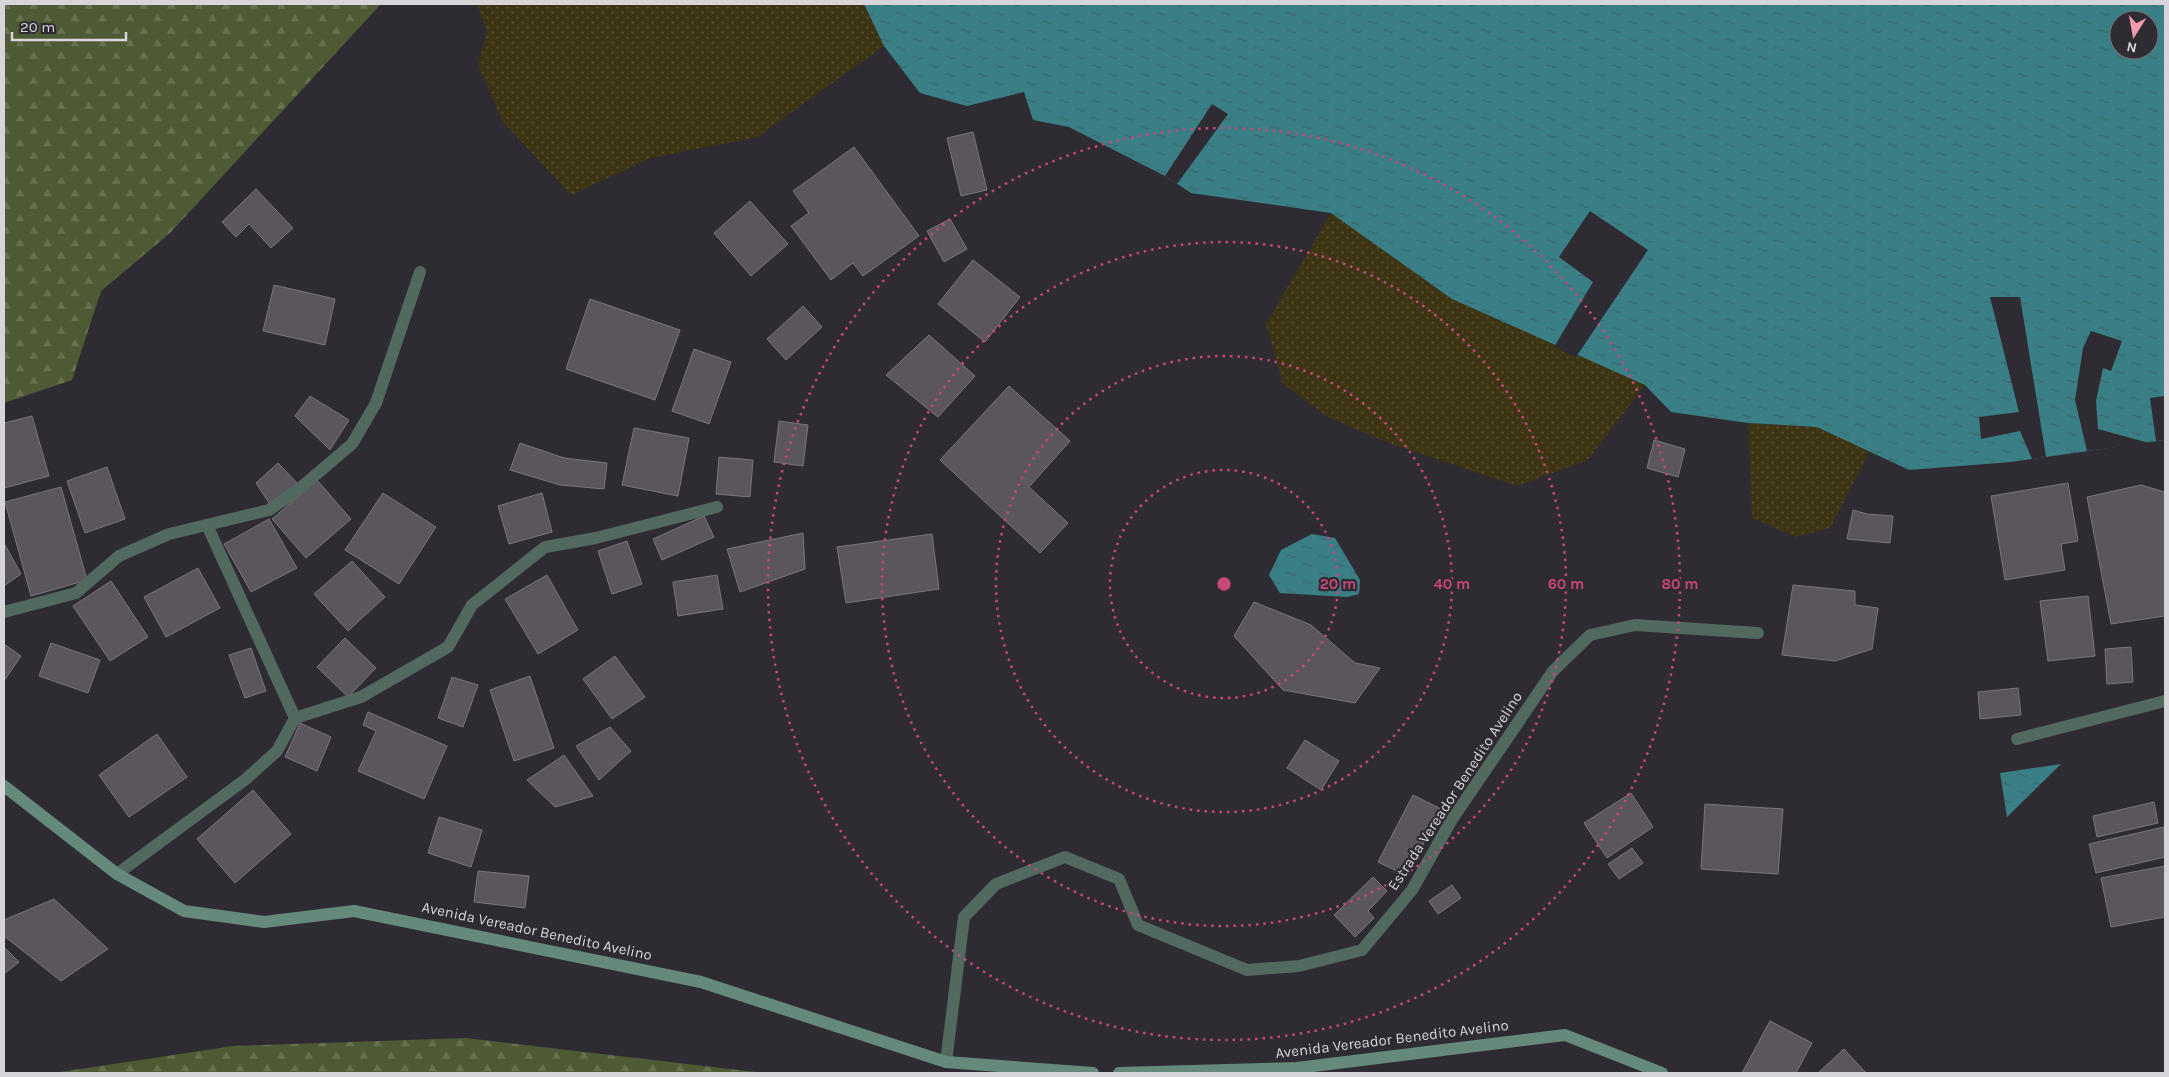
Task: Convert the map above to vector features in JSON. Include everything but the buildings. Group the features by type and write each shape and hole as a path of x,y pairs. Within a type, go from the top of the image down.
{"main road":[{"name":"Avenida Vereador Benedito Avelino","path":"4,786 117,874 184,911 264,922 354,911 701,982 946,1062 1093,1073"},
{"name":"Avenida Vereador Benedito Avelino","path":"1119,1073 1297,1068 1565,1035 1662,1073"}],"street":[{"path":"4,612 76,593 119,556 170,534 269,510 299,489 352,444 376,403 420,272"},
{"path":"117,874 246,779 277,751 296,718 361,697 448,647 472,605 545,547 596,538 717,507"},
{"path":"208,525 296,718"},
{"name":"Estrada Vereador Benedito Avelino","path":"946,1062 964,918 996,884 1065,857 1119,879 1138,925 1247,970 1299,966 1362,950 1412,890 1451,821 1553,671 1590,635 1635,625 1758,633"},
{"path":"2017,739 2165,701"}],"green space":[{"path":"4,4 381,4 170,233 101,291 72,380 4,403"},
{"path":"466,1038 764,1073 54,1073 233,1046"}],"sand":[{"path":"477,4 864,4 884,46 757,137 651,158 571,195 502,121 478,64 487,31"},
{"path":"1331,213 1452,299 1645,385 1588,460 1517,486 1386,442 1328,417 1283,384 1266,324"},
{"path":"1748,423 1817,427 1870,451 1830,528 1796,537 1752,518"}],"water":[{"path":"864,4 2165,4 2165,440 2011,462 1909,470 1817,427 1748,423 1671,412 1645,385 1452,299 1331,213 1191,193 1165,176 1069,127 1033,120 1024,92 967,106 920,93 884,46"},
{"path":"1312,534 1335,538 1360,580 1359,594 1347,597 1280,593 1269,575 1281,550"},
{"path":"2061,764 2007,817 2000,773"}],"pier":[{"path":"1212,104 1228,114 1177,184 1165,176"},
{"path":"1590,211 1648,250 1576,357 1554,347 1593,282 1559,257"},
{"path":"1990,297 2020,297 2046,457 2032,459 2020,431 1981,439 1979,417 2019,412"},
{"path":"2091,331 2122,341 2111,371 2103,368 2096,401 2098,429 2149,443 2087,451 2075,400 2083,348"},
{"path":"2165,396 2165,440 2156,441 2150,398"}]}
